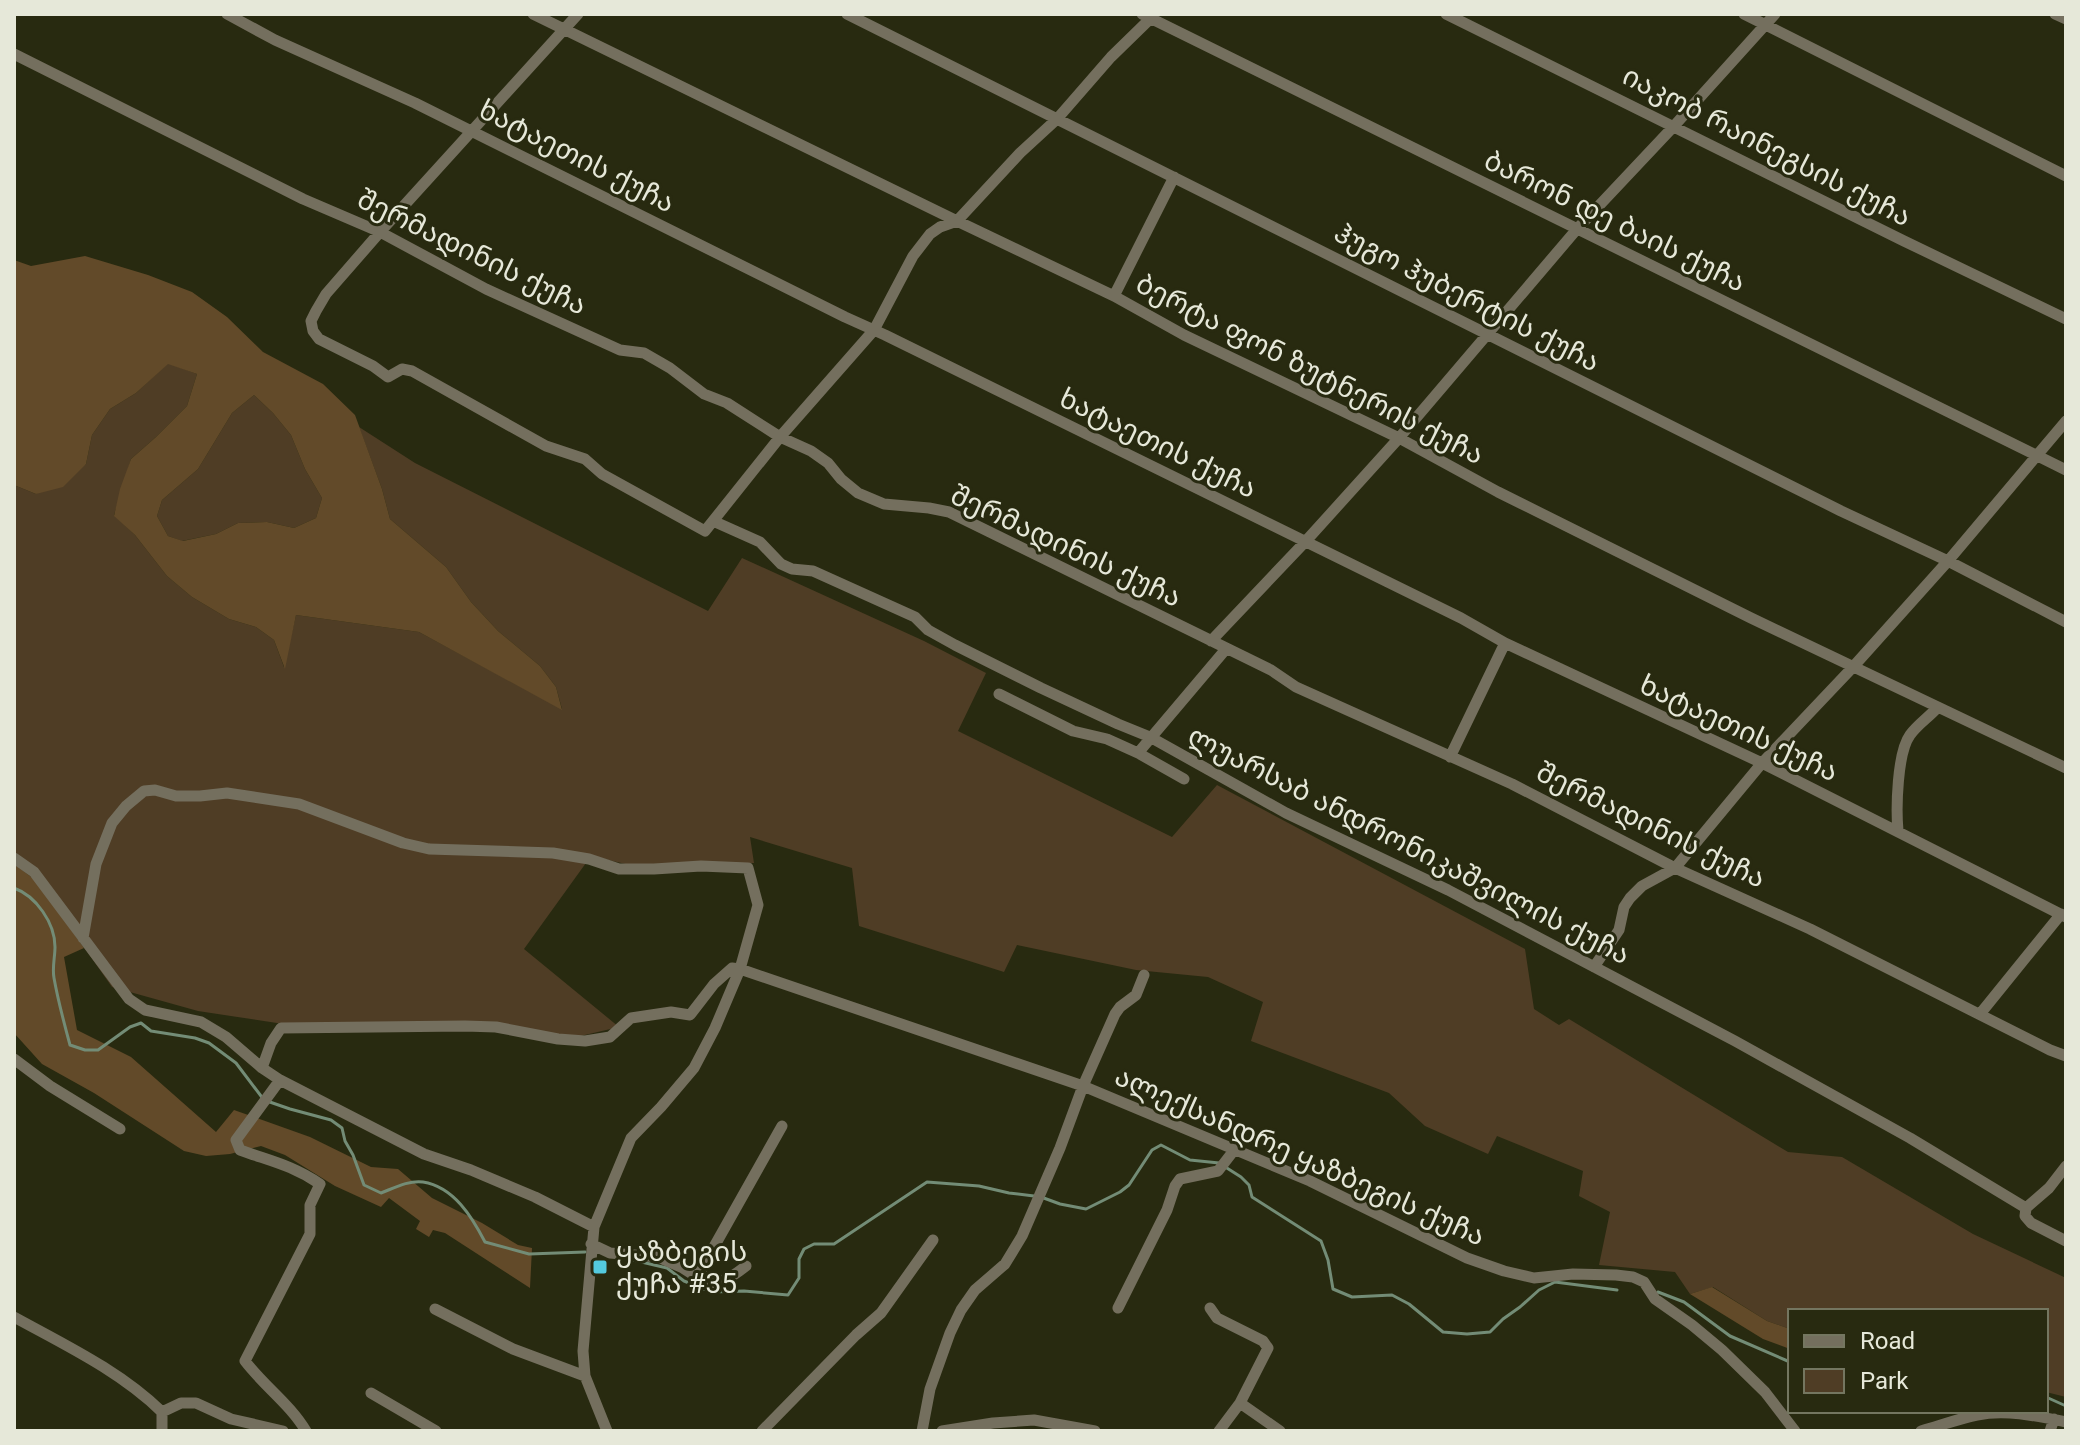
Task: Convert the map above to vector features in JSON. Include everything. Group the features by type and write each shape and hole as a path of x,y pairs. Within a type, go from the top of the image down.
{"street":[{"name":"ხატაეთის ქუჩა","path":"227,14 1461,618 1505,643 1762,763 2064,916"},
{"name":"ბერტა ფონ ზუტნერის ქუჩა","path":"533,14 1114,296 1184,335 1399,438 1510,498 1853,667 2066,768"},
{"path":"578,14 326,294 311,321 313,331 319,339 388,377 402,369 412,371 546,446 585,459 602,474 705,531 780,437 874,330 913,256 930,234 957,221 1020,153 1057,119 1146,16"},
{"name":"ჰუგო ჰუბერტის ქუჩა","path":"847,14 2066,622"},
{"name":"იაკობ რაინეგსის ქუჩა","path":"1446,14 2066,319"},
{"path":"1744,14 2066,176"},
{"path":"1211,641 1399,438 1577,229 1775,14"},
{"path":"2055,14 2066,19"},
{"name":"ბარონ დე ბაის ქუჩა","path":"1146,16 2066,470"},
{"name":"შერმადინის ქუჩა","path":"14,54 303,199 380,232 486,289 620,350 644,353 704,394 727,403 780,437 811,451 858,493 884,504 949,512 1271,670 1296,687 1512,784 1675,868 1810,929 2066,1056"},
{"path":"1114,296 1174,177"},
{"path":"1594,967 1619,930 1624,907 1630,898 1642,886 1675,868 1762,763 1948,561 2066,421"},
{"name":"ლუარსაბ ანდრონიკაშვილის ქუჩა","path":"713,521 760,542 781,564 792,569 813,571 873,596 915,617 928,630 1029,682 1150,737 1286,813 1448,890 1735,1041 1896,1130 2026,1208 2025,1216 2031,1223 2066,1241"},
{"path":"1450,757 1505,643"},
{"path":"1138,753 1226,649"},
{"path":"999,694 1073,731 1107,739 1138,753 1184,779"},
{"path":"1898,831 1896,802 1903,750 1909,736 1937,708"},
{"path":"83,938 96,864 112,823 144,791 155,790 176,796 227,793 299,804 403,843 429,849 553,853 589,859 619,869 748,868 758,905 740,969 710,1041 694,1068 631,1138 594,1227 583,1351 585,1376 607,1431"},
{"path":"14,858 34,872 129,999 145,1010 201,1022 226,1037 280,1080 424,1154 535,1197 594,1227"},
{"path":"1980,1014 2064,916"},
{"path":"262,1068 271,1043 281,1028 465,1026 496,1027 558,1039 585,1041 610,1037 631,1018 671,1012 690,1015 714,984 732,968 740,969"},
{"name":"ალექსანდრე ყაზბეგის ქუჩა","path":"740,969 1083,1086 1233,1152 1310,1181 1467,1258 1504,1271 1534,1278 1573,1274 1633,1277 1644,1282 1655,1299 1722,1350 1765,1392 1795,1431"},
{"path":"922,1431 930,1389 961,1310 975,1290 1005,1264 1022,1236 1115,1014 1136,995 1144,975"},
{"path":"14,1059 50,1086 120,1129"},
{"path":"280,1080 236,1140 240,1150 278,1161 320,1184 310,1205 310,1234 245,1361 299,1419 306,1431"},
{"path":"697,1277 782,1126"},
{"path":"1118,1308 1180,1179 1218,1171 1233,1152"},
{"path":"2026,1208 2049,1188 2066,1166"},
{"path":"762,1431 881,1313 933,1240"},
{"path":"591,1244 610,1253 658,1257 703,1283 715,1284 728,1280 746,1266"},
{"path":"1210,1308 1217,1318 1263,1341 1268,1348 1240,1403 1219,1431"},
{"path":"435,1309 513,1349 585,1376"},
{"path":"14,1317 142,1392 162,1412 162,1431"},
{"path":"371,1393 436,1431"},
{"path":"162,1412 181,1403 196,1403 231,1419 283,1431"},
{"path":"1240,1403 1280,1431"},
{"path":"1921,1431 1977,1415 2002,1413 2056,1424"},
{"path":"942,1431 1034,1420 1095,1431"}],"green space":[{"path":"168,363 197,374 187,406 131,459 114,515 135,535 167,576 192,597 229,619 256,627 274,640 284,667 296,615 419,632 562,709 556,687 540,666 498,631 471,602 446,567 390,519 359,427 415,463 708,611 742,558 924,641 986,673 958,731 1172,837 1217,785 1525,949 1534,1009 1559,1025 1569,1019 1788,1152 1842,1157 1973,1234 2066,1278 2066,1397 2048,1392 2048,1309 1788,1309 1788,1328 1767,1321 1713,1287 1690,1294 1675,1272 1599,1265 1610,1212 1579,1196 1583,1171 1497,1136 1488,1154 1425,1126 1389,1093 1251,1041 1263,1002 1208,977 1136,970 1017,945 1004,972 859,926 852,868 750,837 754,863 630,865 591,856 524,949 619,1027 572,1038 478,1023 277,1023 198,1011 112,987 38,882 14,864 14,485 36,494 86,464 92,435 110,409 136,393"},
{"path":"254,395 291,435 305,469 322,498 316,518 294,528 267,522 238,523 216,534 182,541 168,536 157,516 162,500 198,469 232,413"}],"shaded area":[{"path":"85,256 192,292 227,317 263,352 323,384 355,415 390,519 446,567 471,602 498,631 540,666 556,687 562,710 419,632 296,615 285,669 274,640 256,627 229,619 192,597 167,576 135,535 114,516 131,459 187,406 197,374 168,364 136,393 110,409 92,435 86,464 63,487 36,494 14,485 14,260 31,266","holes":["254,395 291,435 305,469 322,498 316,518 294,528 267,522 238,523 216,534 183,541 168,536 157,516 162,500 198,469 232,413"]},
{"path":"14,864 38,882 84,948 64,957 77,1030 131,1057 216,1132 234,1110 310,1137 371,1167 398,1169 432,1198 518,1245 532,1248 530,1288 445,1233 433,1230 429,1237 416,1229 420,1221 389,1198 381,1207 335,1186 285,1155 261,1146 206,1156 184,1151 94,1093 42,1064 14,1033"},
{"path":"1712,1287 1767,1321 1788,1328 1788,1348 1763,1339 1690,1294"}],"waterway":[{"path":"14,888 37,904 52,929 54,978 70,1045 98,1050 130,1027 141,1023 151,1031 209,1043 236,1063 264,1100 331,1120 342,1128 364,1185 381,1193 412,1182 434,1185 461,1204 485,1242 529,1254 585,1252"},
{"path":"1041,1197 1086,1209 1129,1185 1152,1150 1161,1145 1190,1160 1219,1163 1249,1185 1252,1197 1321,1241 1333,1289 1352,1297 1392,1295 1409,1304 1443,1332 1490,1332 1539,1290 1555,1282 1617,1290"},
{"path":"633,1260 667,1268 684,1281 712,1292 788,1295 799,1278 799,1259 804,1249 814,1244 834,1244 927,1182 979,1186 1034,1196"},
{"path":"1658,1292 1684,1302 1730,1336 1788,1361"},
{"path":"2048,1398 2066,1406"}],"place":[{"name":"ყაზბეგის ქუჩა #35","path":"600,1267"}]}
